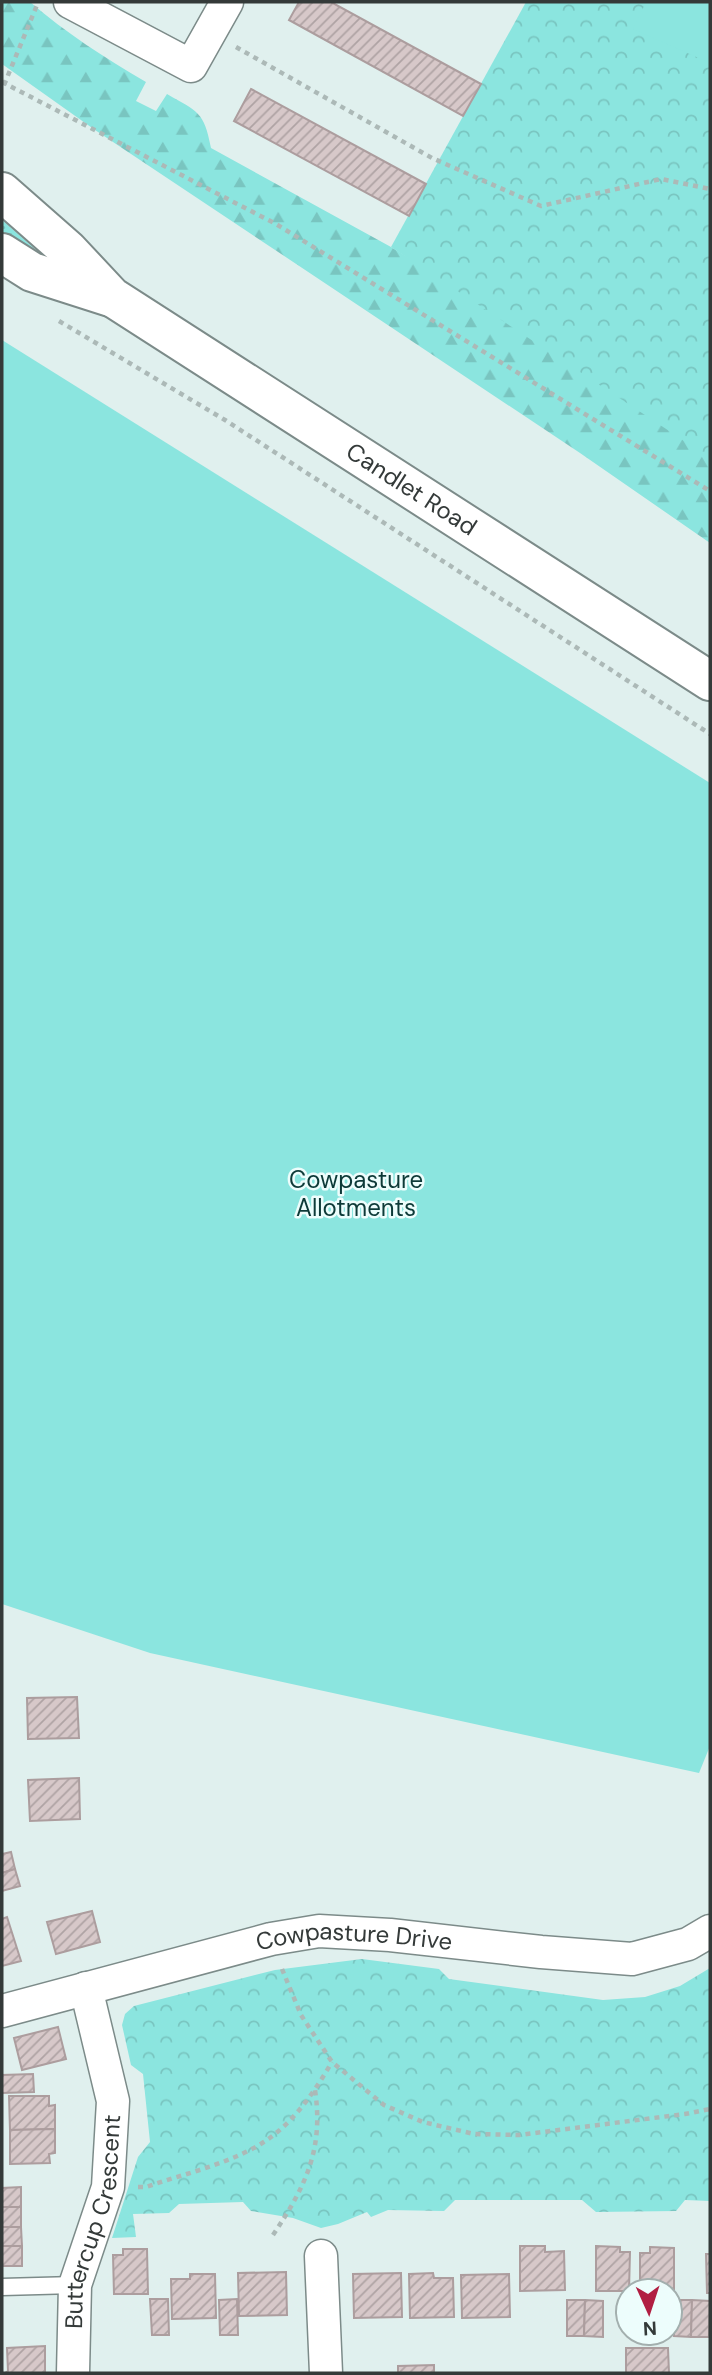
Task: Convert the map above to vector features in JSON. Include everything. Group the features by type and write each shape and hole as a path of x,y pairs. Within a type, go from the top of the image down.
{"main road":[{"name":"Candlet Road","path":"2,192 68,250 112,297 710,681"},
{"name":"Candlet Road","path":"2,253 32,272 112,297"}],"street":[{"path":"70,2 191,66 227,2"},
{"name":"Cowpasture Drive","path":"2,2011 271,1939 319,1931 390,1935 632,1959 688,1944 710,1931"},
{"name":"Buttercup Crescent","path":"73,2373 75,2285 108,2187 113,2101 86,1988"},
{"path":"321,2256 326,2373"}],"lane":[{"path":"2,2287 75,2285"}],"path":[{"path":"38,2 3,83 276,224 710,491"},
{"path":"250,55 432,158 541,206 661,179 710,189"},
{"path":"49,314 225,420 710,734"},
{"path":"271,1939 301,2015 332,2062 384,2105 423,2122 474,2134 519,2135 710,2109"},
{"path":"108,2187 146,2187 243,2154 279,2130 315,2090 332,2062"},
{"path":"273,2235 308,2176 318,2131 315,2090"}],"green space":[{"path":"2,2 30,2 86,45 146,82 136,101 156,111 167,94 186,105 202,119 211,148 391,247 489,307 710,457 710,543 580,453 95,130 2,64"},
{"path":"526,2 710,2 710,458 391,247"},
{"path":"646,2 710,2 710,63 633,29"},
{"path":"2,220 43,256 2,240"},
{"name":"Cowpasture Allotments","path":"2,340 710,783 710,1746 699,1773 150,1653 2,1604"},
{"path":"362,1959 439,1969 449,1979 603,2000 645,1997 680,1986 710,1968 710,2201 685,2200 676,2211 596,2212 582,2200 455,2200 444,2211 388,2210 371,2217 367,2212 321,2228 293,2218 251,2211 243,2202 179,2204 169,2213 133,2214 136,2237 112,2238 138,2157 150,2142 143,2074 131,2065 122,2025 125,2014 134,2006 275,1970"}],"building":[{"path":"299,2 331,2 481,84 463,116 289,20"},
{"path":"251,89 426,184 409,216 234,121"},
{"path":"77,1697 79,1738 28,1739 27,1698"},
{"path":"79,1778 80,1819 30,1821 28,1780"},
{"path":"11,1852 15,1869 2,1873 2,1854"},
{"path":"15,1869 20,1886 2,1891 2,1873"},
{"path":"92,1911 100,1942 56,1954 47,1922"},
{"path":"7,1917 21,1961 2,1966 2,1919"},
{"path":"58,2027 66,2059 22,2070 14,2038"},
{"path":"33,2074 34,2092 2,2093 2,2075"},
{"path":"9,2096 49,2096 49,2106 55,2105 55,2129 10,2130"},
{"path":"55,2129 55,2153 49,2154 50,2163 10,2164 10,2130"},
{"path":"21,2187 21,2207 2,2207 2,2188"},
{"path":"2,2207 21,2207 21,2227 2,2227"},
{"path":"2,2227 21,2227 22,2246 2,2246"},
{"path":"2,2246 22,2246 22,2266 2,2266"},
{"path":"520,2246 545,2246 545,2252 564,2251 565,2290 520,2291"},
{"path":"596,2246 620,2247 620,2252 630,2252 629,2277 614,2277 614,2291 596,2291"},
{"path":"650,2247 674,2248 674,2277 640,2277 640,2253 650,2253"},
{"path":"123,2249 147,2249 148,2294 114,2294 113,2255 123,2255"},
{"path":"706,2254 710,2254 710,2293 707,2293"},
{"path":"286,2272 287,2315 239,2316 238,2273"},
{"path":"401,2273 402,2317 354,2318 353,2274"},
{"path":"433,2273 434,2278 453,2278 454,2317 410,2318 409,2274"},
{"path":"190,2274 215,2274 216,2318 172,2319 171,2279 190,2279"},
{"path":"509,2274 510,2317 462,2318 461,2275"},
{"path":"150,2299 168,2299 169,2335 152,2335"},
{"path":"237,2299 238,2335 220,2335 219,2300"},
{"path":"567,2300 585,2300 584,2336 567,2336"},
{"path":"585,2300 603,2301 603,2337 584,2336"},
{"path":"684,2300 692,2300 691,2337 684,2337"},
{"path":"692,2300 710,2301 709,2337 691,2337"},
{"path":"45,2346 45,2373 5,2373 8,2371 7,2348"},
{"path":"626,2348 668,2348 669,2373 626,2373"},
{"path":"434,2365 434,2373 398,2373 398,2366"}]}
